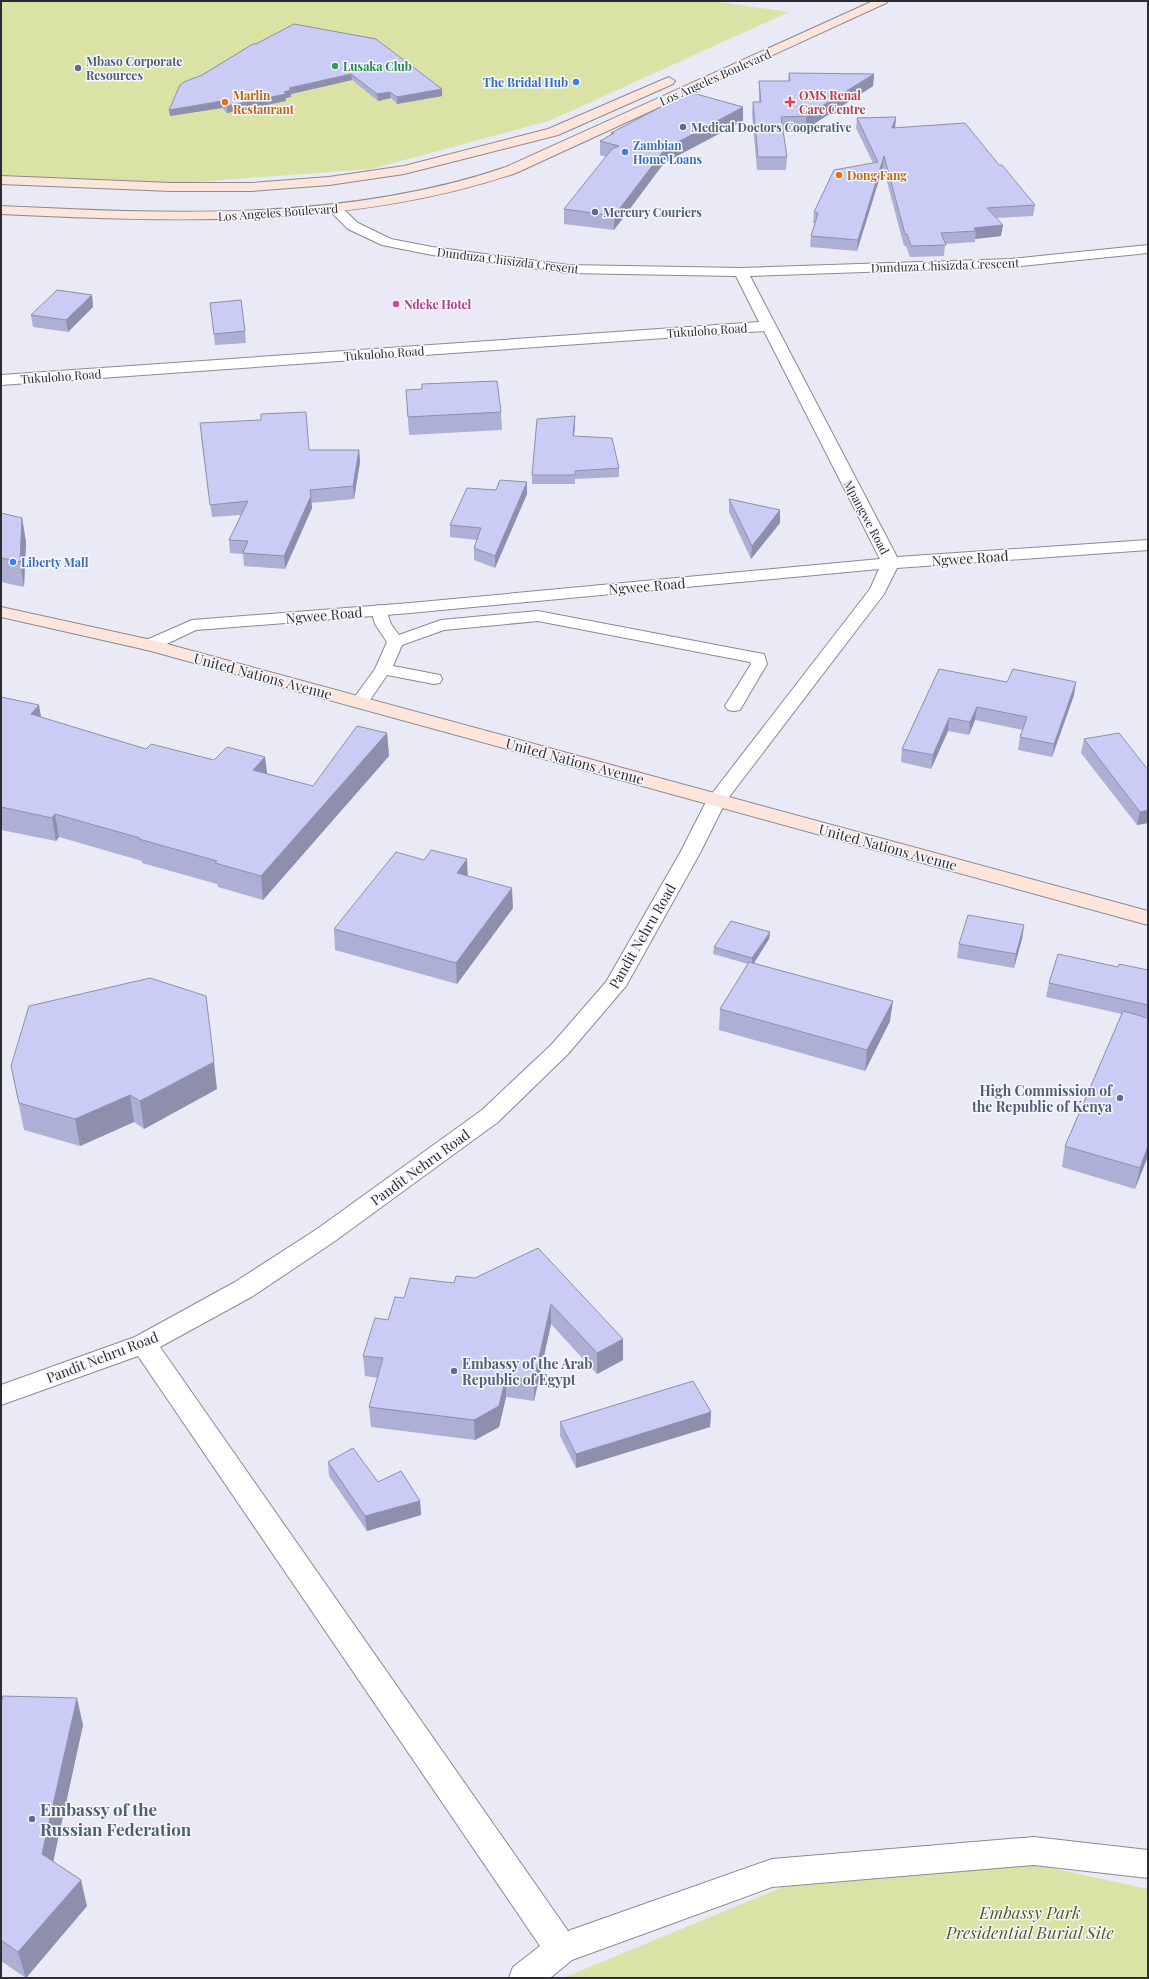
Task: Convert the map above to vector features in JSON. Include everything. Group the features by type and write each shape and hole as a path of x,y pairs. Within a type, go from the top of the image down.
{"main road":[{"name":"Los Angeles Boulevard","path":"1,210 184,217 335,209 422,195 465,185 511,170 882,1"},
{"name":"Los Angeles Boulevard","path":"1,180 171,187 252,187 329,181 404,170 553,132 677,77"},
{"name":"Los Angeles Boulevard","path":"1,189 99,196 194,199 289,197 390,183 458,168 501,154 528,139"},
{"name":"Los Angeles Boulevard","path":"1,197 94,204 192,207 292,205 399,190 470,174 548,153"},
{"name":"United Nations Avenue","path":"1,612 150,645 1148,918"}],"street":[{"name":"Dunduza Chisizda Cresent","path":"335,209 353,226 387,242 432,251 568,269 741,272"},
{"name":"Dunduza Chisizda Crescent","path":"741,272 1010,263 1148,249"},
{"name":"Mpangwe Road","path":"717,800 878,590 891,563 741,272"},
{"name":"Tukuloho Road","path":"1,380 768,326"},
{"name":"Ngwee Road","path":"150,645 192,625 379,610 891,563 1148,545"},
{"name":"Pandit Nehru Road","path":"1,1395 144,1344 244,1289 326,1235 490,1116 560,1049 615,986 690,853 717,800"},
{"path":"144,1344 561,1949"},
{"path":"526,1978 561,1949 772,1873 1034,1851 1148,1864"}],"lane":[{"path":"379,610 383,624 395,642"},
{"path":"360,702 383,669 395,642 441,625 538,616 758,658 759,664 734,706"},
{"path":"383,669 434,679"}],"green space":[{"name":"Lusaka Club","path":"1,1 713,1 789,12 549,121 371,169 157,185 1,177"},
{"name":"Embassy Park Presidential Burial Site","path":"1037,1865 1148,1889 1148,1978 563,1978 783,1887"}],"building":[{"path":"294,24 376,39 442,89 397,97 390,92 377,94 351,74 289,88 291,90 284,92 286,94 227,106 222,101 169,110 180,85 184,82 202,75 253,44 256,44"},
{"path":"789,73 874,74 806,116 781,117 787,157 758,157 753,102 761,102 759,81 790,81"},
{"path":"689,92 743,107 665,149 614,216 564,209 612,149 619,146 600,141 614,133 611,133"},
{"path":"896,117 892,128 965,123 999,165 1002,165 1035,205 987,208 1003,225 974,228 976,231 941,233 946,245 911,246 907,234 905,234 884,156 858,240 811,236 818,213 814,212 834,170 878,162 857,118"},
{"path":"57,290 92,295 66,320 31,315"},
{"path":"241,300 245,331 214,334 210,303"},
{"path":"497,381 501,412 408,417 406,390 422,389 422,384"},
{"path":"306,412 309,450 359,450 353,486 310,490 311,496 284,556 243,553 248,541 229,540 248,501 210,505 200,423 261,420 261,414"},
{"path":"575,416 573,436 612,438 619,468 575,471 575,475 532,475 537,419"},
{"path":"500,480 527,482 495,556 474,548 481,528 450,525 467,488 496,490"},
{"path":"729,499 780,510 752,546"},
{"path":"1,513 22,518 20,562 1,558"},
{"path":"939,669 1007,682 1013,669 1076,682 1054,744 1020,737 1027,717 977,707 970,722 949,718 933,755 902,749"},
{"path":"1,697 39,705 31,714 146,749 151,744 214,760 227,747 265,757 253,770 313,786 357,726 387,733 261,876 215,863 217,861 55,814 52,818 1,807"},
{"path":"1119,733 1148,770 1148,810 1140,812 1084,739"},
{"path":"431,850 467,859 457,873 512,888 456,963 334,929 396,852 424,860"},
{"path":"968,915 1024,925 1016,954 959,944"},
{"path":"731,921 770,932 752,958 714,947"},
{"path":"1058,954 1118,967 1119,964 1148,970 1148,1005 1049,983"},
{"path":"749,962 893,1001 867,1050 720,1009"},
{"path":"150,978 206,996 214,1062 140,1101 130,1095 75,1119 19,1103 11,1066 29,1006"},
{"name":"High Commission of the Republic of Kenya","path":"1123,1011 1148,1018 1148,1146 1140,1168 1065,1146"},
{"name":"Embassy of the Arab Republic of Egypt","path":"538,1248 623,1339 597,1353 551,1304 534,1380 506,1377 499,1406 474,1420 369,1407 383,1358 363,1356 375,1318 388,1320 395,1297 404,1298 410,1278 454,1283 456,1276 475,1278"},
{"path":"693,1381 711,1412 576,1454 560,1422"},
{"path":"353,1448 378,1482 401,1471 420,1501 365,1516 328,1462"},
{"name":"Embassy of the Russian Federation","path":"3,1696 77,1698 42,1854 81,1880 18,1952 1,1940 1,1703"}],"place":[{"name":"Lusaka Club","path":"335,66"},
{"name":"Mbaso Corporate Resources","path":"78,68"},
{"name":"The Bridal Hub","path":"576,82"},
{"name":"Marlin Restaurant","path":"225,102"},
{"name":"OMS Renal Care Centre","path":"790,102"},
{"name":"Medical Doctors Cooperative","path":"683,127"},
{"name":"Zambian Home Loans","path":"625,152"},
{"name":"Dong Fang","path":"839,175"},
{"name":"Mercury Couriers","path":"595,212"},
{"name":"Ndeke Hotel","path":"396,304"},
{"name":"Liberty Mall","path":"13,562"},
{"name":"High Commission of the Republic of Kenya","path":"1120,1098"},
{"name":"Embassy of the Arab Republic of Egypt","path":"454,1371"},
{"name":"Embassy of the Russian Federation","path":"32,1819"}]}
